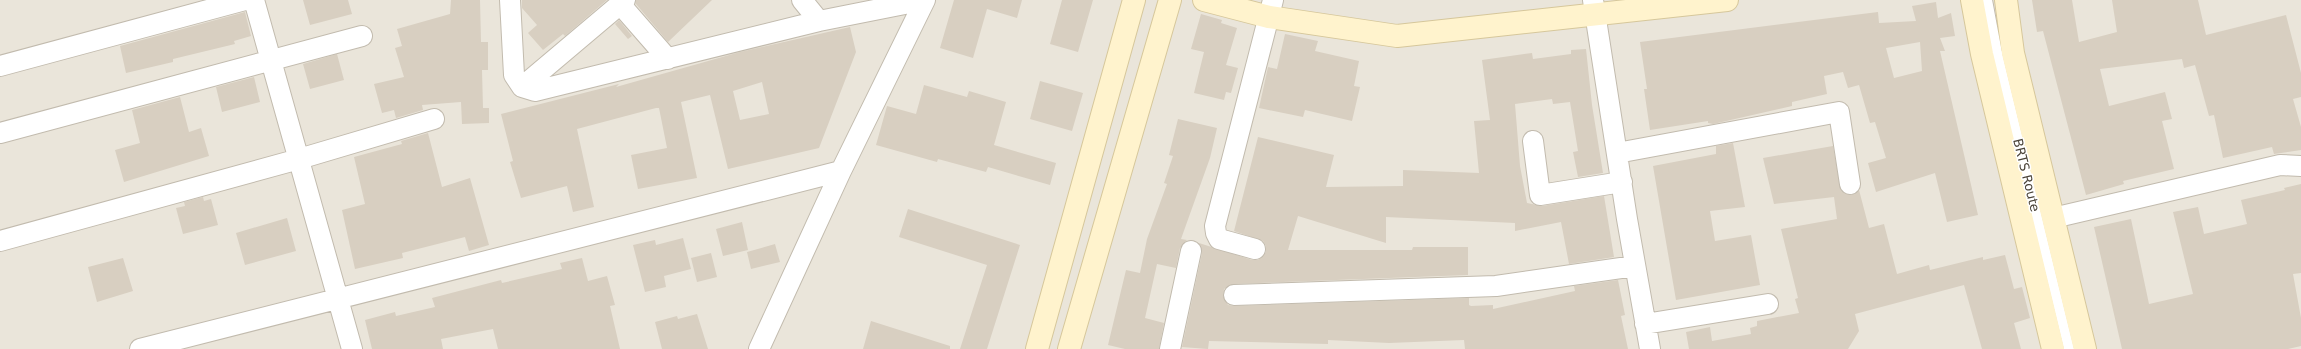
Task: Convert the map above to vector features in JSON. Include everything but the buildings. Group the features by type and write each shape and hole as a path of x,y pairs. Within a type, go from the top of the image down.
{"street":[{"path":"0,66 245,0"},
{"path":"254,0 352,349"},
{"path":"802,0 820,21"},
{"path":"511,1 514,75 522,87 535,92 884,4 925,0"},
{"path":"759,349 841,171 925,0"},
{"path":"1037,349 1134,0"},
{"path":"1069,349 1170,0"},
{"path":"1204,0 1271,8 1397,36 1594,7 1727,0"},
{"path":"1972,0 1982,54 2052,349"},
{"path":"2006,0 2013,53 2085,349"},
{"path":"522,87 623,2 668,59"},
{"path":"1594,7 1635,266 1650,349"},
{"path":"1254,249 1219,239 1215,226 1271,8"},
{"path":"0,133 362,36"},
{"path":"1617,153 1839,112 1850,184"},
{"path":"0,241 299,159 434,120"},
{"path":"1533,141 1540,195 1622,182"},
{"path":"2053,218 2280,165 2301,166"},
{"path":"140,349 841,171"},
{"path":"1170,349 1191,252"},
{"path":"1234,295 1496,286 1635,266"},
{"path":"1645,324 1768,304"}],"lane":[{"name":"BRTS Route","path":"1987,0 1997,53 2070,349"}],"shaded area":[{"path":"0,0 2301,0 2301,349 0,349"}]}
